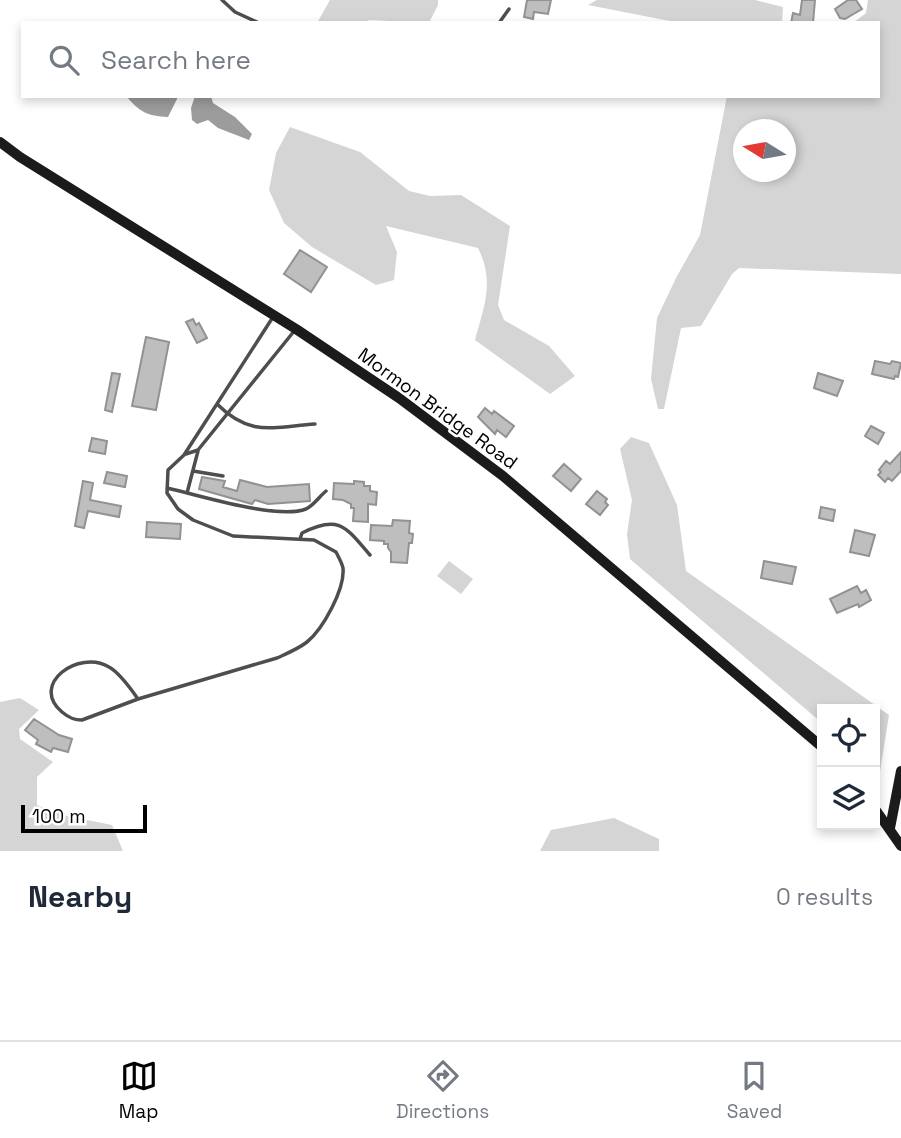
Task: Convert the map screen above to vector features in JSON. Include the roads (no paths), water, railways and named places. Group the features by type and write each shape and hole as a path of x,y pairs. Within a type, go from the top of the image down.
{"main road":[{"name":"Mormon Bridge Road","path":"0,142 296,329 399,398 503,476 817,743"},
{"path":"890,828 901,771"},
{"path":"880,815 901,846"}],"lane":[{"path":"222,0 235,12 255,21"},
{"path":"500,21 509,9"},
{"path":"138,699 110,667 99,663 86,661 69,667 53,681 52,698 58,708 74,720 82,720 138,699 277,658 310,640 327,617 339,591 343,568 336,552 314,540 233,536 193,520 178,509 167,493 168,470 184,455 274,315"},
{"path":"187,493 198,449 296,329"},
{"path":"217,404 240,424 257,428 315,424"},
{"path":"184,455 198,449"},
{"path":"192,471 222,476"},
{"path":"167,488 254,509 282,511 306,509 326,491"},
{"path":"300,539 302,533 312,527 336,523 349,530 370,555"}]}
